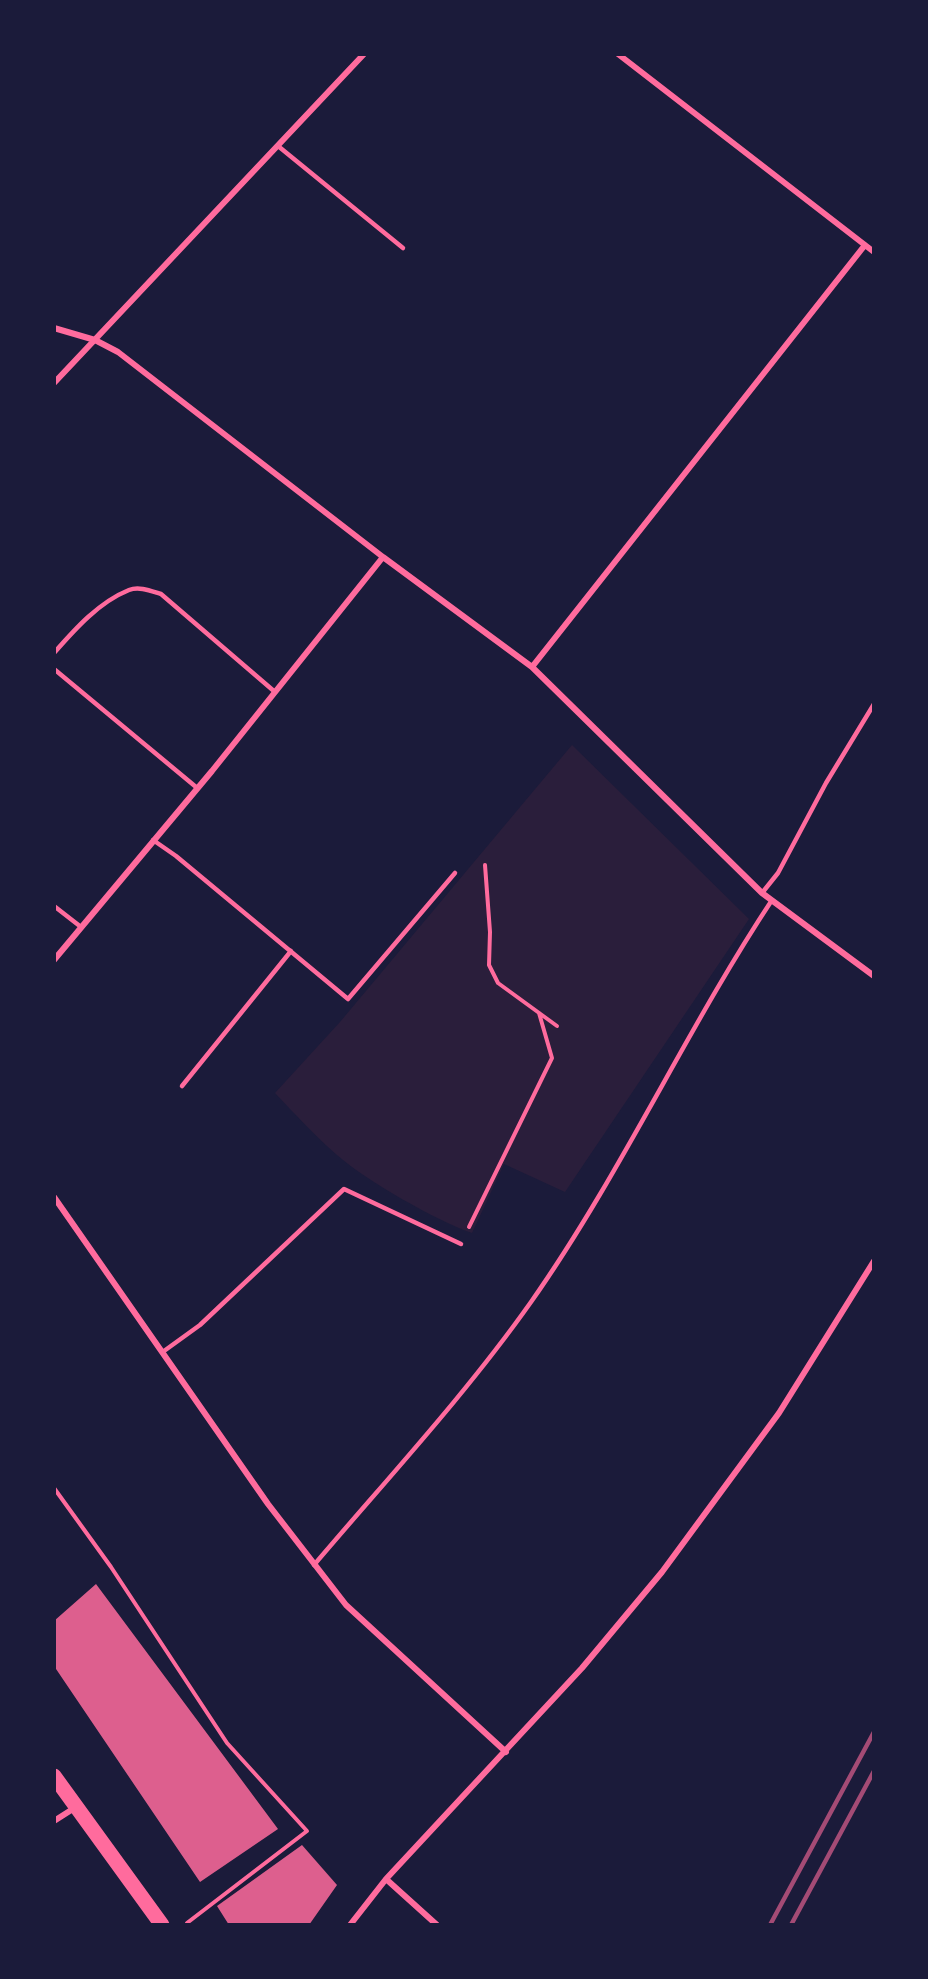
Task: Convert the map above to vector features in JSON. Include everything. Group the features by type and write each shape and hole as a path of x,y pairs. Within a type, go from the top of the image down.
{"main road":[{"path":"54,1776 162,1925"}],"street":[{"path":"54,383 363,54"},
{"path":"618,54 874,252"},
{"path":"532,667 865,245"},
{"path":"54,328 96,340 118,352 383,557 532,667 762,893 874,976"},
{"path":"54,960 383,557"},
{"path":"54,1197 164,1351 268,1504 314,1565 357,1617 506,1752"},
{"path":"350,1925 386,1879 582,1668 662,1572 779,1413 874,1261"},
{"path":"54,1821 76,1807"},
{"path":"386,1879 437,1925"}],"lane":[{"path":"278,146 404,248"},
{"path":"54,653 79,624 100,608 130,590 147,589 161,594 275,692"},
{"path":"54,669 196,787"},
{"path":"762,893 778,873 826,783 874,704"},
{"path":"153,840 172,853 348,999 455,873"},
{"path":"314,1565 481,1367 532,1300 621,1160 772,900"},
{"path":"54,906 81,927"},
{"path":"182,1086 291,951"},
{"path":"164,1351 200,1325 344,1189 461,1244"}],"path":[{"path":"485,865 490,932 489,965 498,983 557,1026"},
{"path":"461,1244 552,1058 539,1013"},
{"path":"54,1488 111,1567 227,1743 307,1831 184,1925"}],"shaded area":[{"path":"572,745 749,919 565,1192 504,1164 472,1233 421,1210 349,1165 275,1093 340,1022"}],"building":[{"path":"96,1584 278,1829 200,1882 54,1666 54,1621"},
{"path":"302,1845 337,1885 309,1925 229,1925 217,1906"}],"railway":[{"path":"770,1925 874,1732"},
{"path":"791,1925 874,1771"}]}
